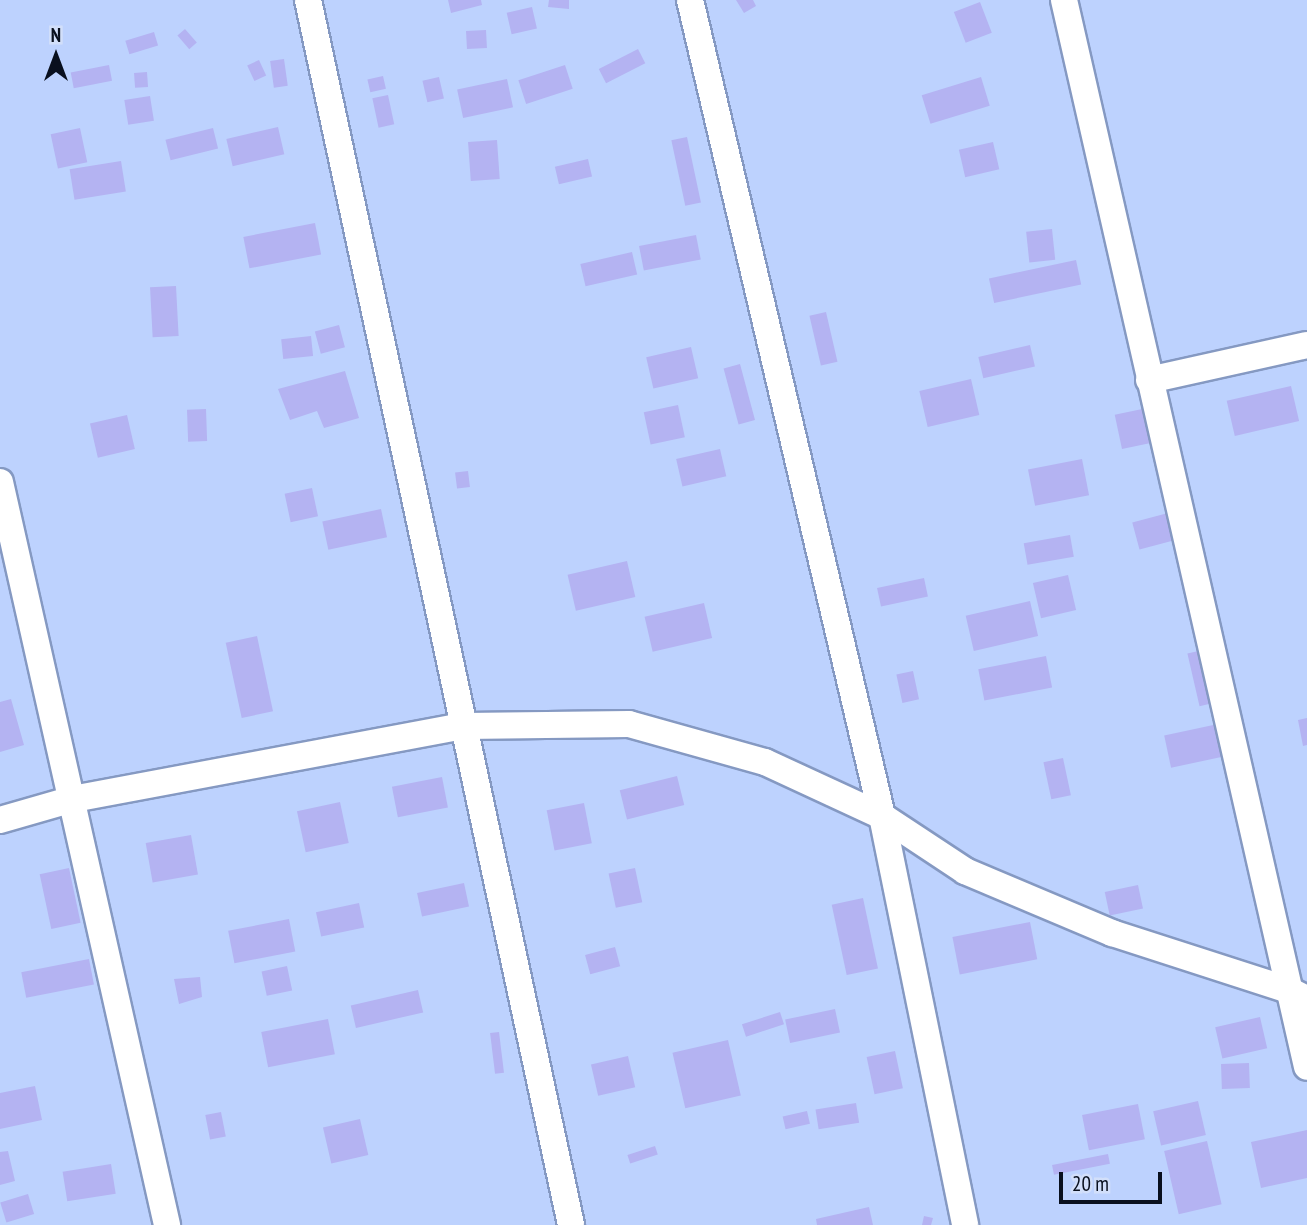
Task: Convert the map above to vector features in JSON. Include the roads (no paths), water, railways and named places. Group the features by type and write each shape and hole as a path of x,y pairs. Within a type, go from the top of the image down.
{"street":[{"path":"308,0 571,1225"},
{"path":"690,0 882,816 965,1225"},
{"path":"1065,0 1149,380 1298,994 1307,1067"},
{"path":"1149,380 1307,345"},
{"path":"0,482 167,1225"},
{"path":"0,821 73,799 464,726 629,724 765,762 882,816 978,876 1112,933 1298,994"}]}
